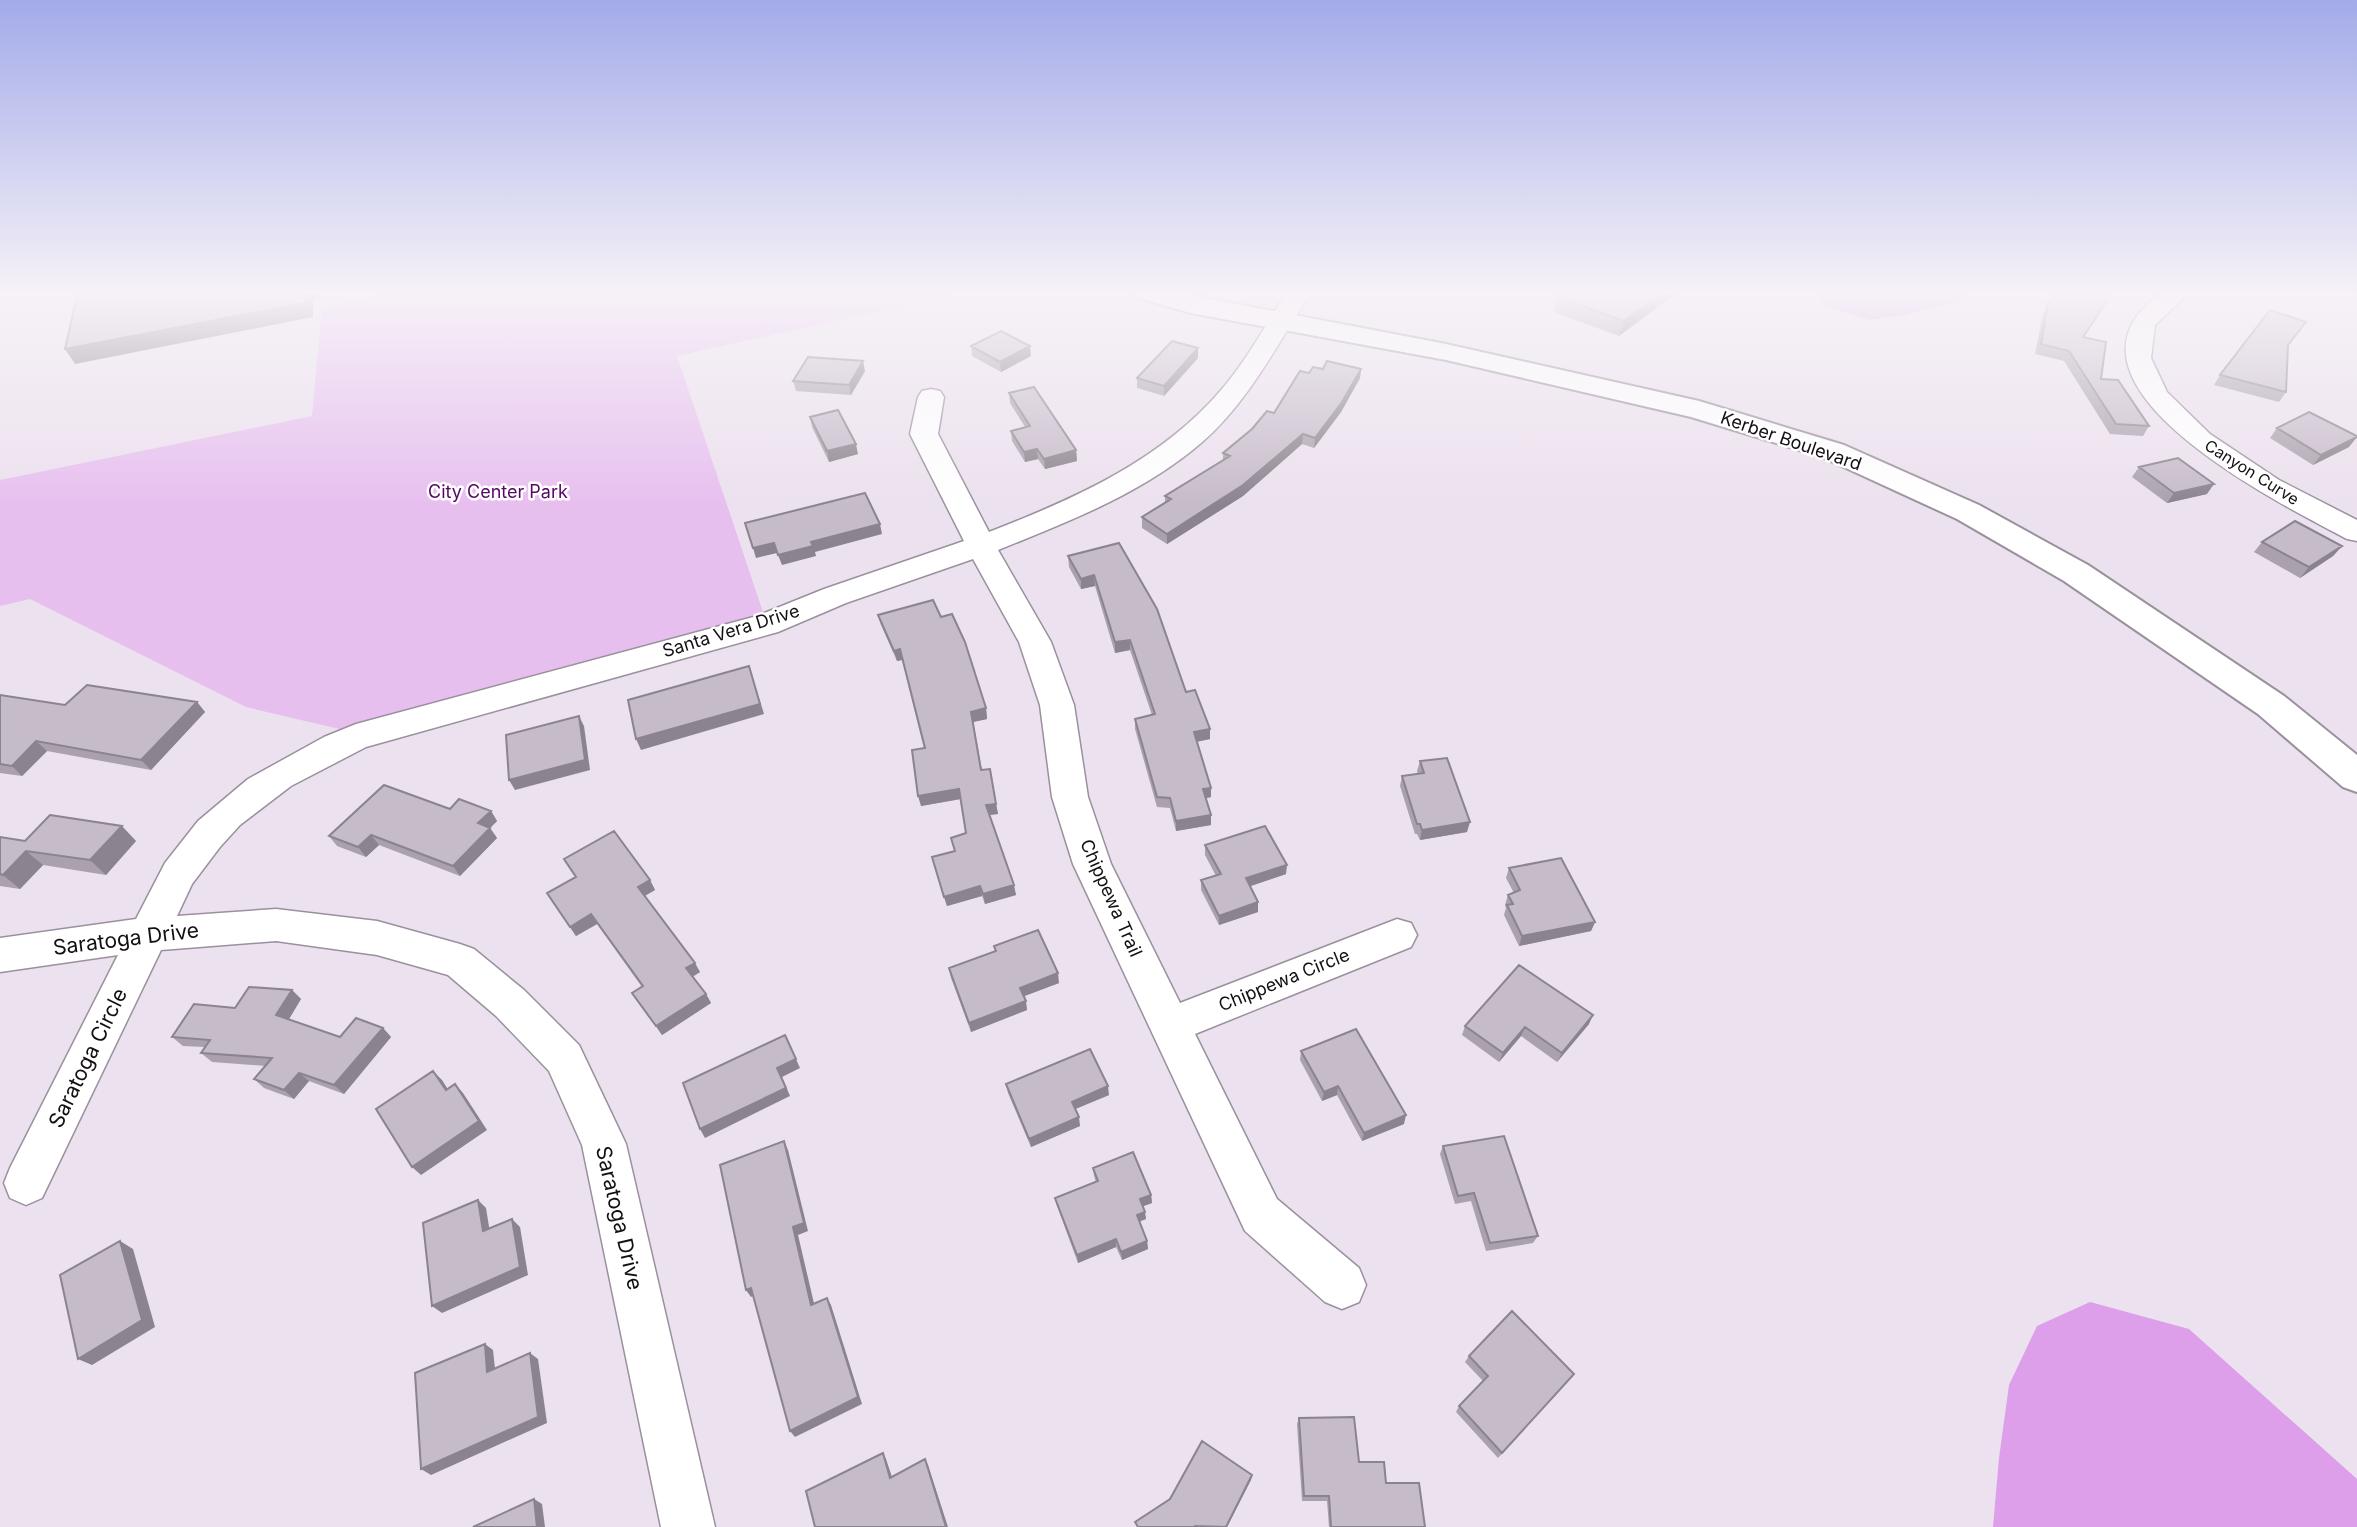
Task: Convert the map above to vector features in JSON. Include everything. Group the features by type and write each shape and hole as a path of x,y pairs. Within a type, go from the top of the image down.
{"street":[{"name":"Santa Vera Drive","path":"149,934 178,874 212,831 250,796 299,763 356,737 766,624 835,596 981,546 1068,512 1139,472 1192,437 1233,393 1252,363"},
{"name":"Kerber Boulevard","path":"1495,363 1686,407 1833,452 1968,512 2076,573 2271,705 2357,777"},
{"name":"Canyon Curve","path":"2141,363 2156,395 2200,440 2269,486 2357,532"},
{"name":"Chippewa Trail","path":"931,397 924,434 981,546 1035,642 1057,705 1070,797 1092,864 1261,1215 1342,1285"},
{"name":"Saratoga Drive","path":"0,955 149,934 276,925 377,938 460,961 510,1003 564,1058 604,1144 688,1527"},
{"name":"Saratoga Circle","path":"26,1183 149,934"},
{"name":"Chippewa Circle","path":"1170,1025 1397,935"}],"green space":[{"name":"City Center Park","path":"317,363 679,363 767,624 365,735 246,707 30,599 0,606 0,480 312,416"}],"shaded area":[{"path":"2090,1302 2189,1329 2357,1479 2357,1527 1993,1527 2009,1385 2037,1326"}],"building":[{"path":"804,363 862,363 849,385 793,381"},
{"path":"1151,363 1184,363 1164,386 1137,378"},
{"path":"1326,363 1337,363 1361,369 1342,402 1315,438 1303,434 1243,485 1167,534 1142,517 1171,499 1165,496 1230,456 1223,453 1252,429 1267,411 1274,413 1300,371 1309,373 1313,367 1323,369"},
{"path":"2077,363 2103,363 2101,379 2118,380 2149,426 2116,424"},
{"path":"2229,363 2287,363 2286,392 2220,375"},
{"path":"1034,387 1076,450 1044,459 1037,449 1024,452 1011,431 1030,426 1009,393"},
{"path":"838,410 856,444 827,451 810,417"},
{"path":"2309,412 2357,437 2321,455 2277,428"},
{"path":"2178,458 2214,484 2174,493 2139,467"},
{"path":"865,493 880,524 811,542 813,546 778,555 774,543 753,548 745,523"},
{"path":"2295,521 2342,546 2309,567 2262,542"},
{"path":"1119,543 1157,609 1186,692 1195,690 1210,729 1194,732 1211,788 1203,789 1211,815 1176,821 1170,798 1157,797 1135,719 1155,714 1130,640 1115,642 1094,575 1081,579 1068,556"},
{"path":"933,600 941,617 952,614 965,642 986,708 971,712 981,770 990,769 996,804 986,805 1014,885 983,894 980,886 944,897 932,857 955,851 951,838 966,833 959,789 918,796 912,750 925,748 900,649 894,651 878,615"},
{"path":"749,666 760,704 636,739 628,700"},
{"path":"87,685 197,702 141,760 36,741 12,766 0,764 0,695 65,705"},
{"path":"579,716 585,760 509,780 506,735"},
{"path":"1447,758 1470,822 1422,830 1420,824 1417,824 1402,776 1424,773 1420,761"},
{"path":"384,785 450,809 459,799 491,811 478,823 490,828 453,866 371,835 358,847 329,836"},
{"path":"50,815 122,826 90,860 26,851 3,875 0,874 0,837 25,841"},
{"path":"1265,826 1287,865 1246,878 1258,902 1219,916 1201,880 1221,874 1205,845"},
{"path":"614,831 650,880 638,887 695,963 686,968 706,994 656,1026 632,993 643,986 591,914 570,927 547,893 576,877 564,859"},
{"path":"1561,858 1595,922 1522,936 1507,905 1513,904 1508,895 1520,890 1509,868"},
{"path":"1038,930 1058,973 1020,988 1026,1001 969,1023 949,968 996,951 994,946"},
{"path":"1519,965 1593,1015 1562,1053 1525,1027 1503,1053 1465,1026"},
{"path":"249,987 292,990 276,1015 340,1037 356,1018 383,1028 334,1085 299,1073 284,1090 254,1079 272,1058 201,1053 210,1040 172,1037 194,1004 235,1008"},
{"path":"1356,1029 1406,1115 1364,1133 1338,1086 1324,1092 1301,1051"},
{"path":"785,1035 796,1059 777,1068 786,1088 700,1129 683,1083"},
{"path":"1090,1049 1108,1086 1072,1102 1079,1117 1029,1139 1006,1084"},
{"path":"433,1071 446,1090 455,1084 479,1121 412,1167 376,1109"},
{"path":"1504,1136 1538,1236 1490,1243 1474,1193 1458,1196 1443,1146"},
{"path":"784,1141 804,1223 793,1227 811,1305 827,1298 858,1397 790,1431 751,1288 746,1290 720,1165"},
{"path":"1133,1152 1151,1195 1140,1199 1145,1212 1137,1215 1147,1241 1121,1252 1116,1239 1077,1255 1055,1198 1098,1181 1093,1168"},
{"path":"478,1200 483,1231 512,1219 520,1267 432,1306 423,1223"},
{"path":"120,1241 142,1320 78,1359 60,1275"},
{"path":"1512,1311 1574,1374 1502,1453 1459,1406 1488,1376 1469,1356"},
{"path":"485,1344 487,1372 530,1353 538,1417 421,1469 415,1373"},
{"path":"1354,1417 1359,1462 1384,1462 1386,1483 1419,1483 1425,1527 1331,1527 1329,1496 1304,1496 1299,1418"},
{"path":"1202,1441 1252,1475 1226,1527 1138,1527 1135,1522 1170,1499"},
{"path":"883,1453 890,1478 925,1459 946,1527 815,1527 806,1491"},
{"path":"534,1499 537,1527 473,1527"}]}
